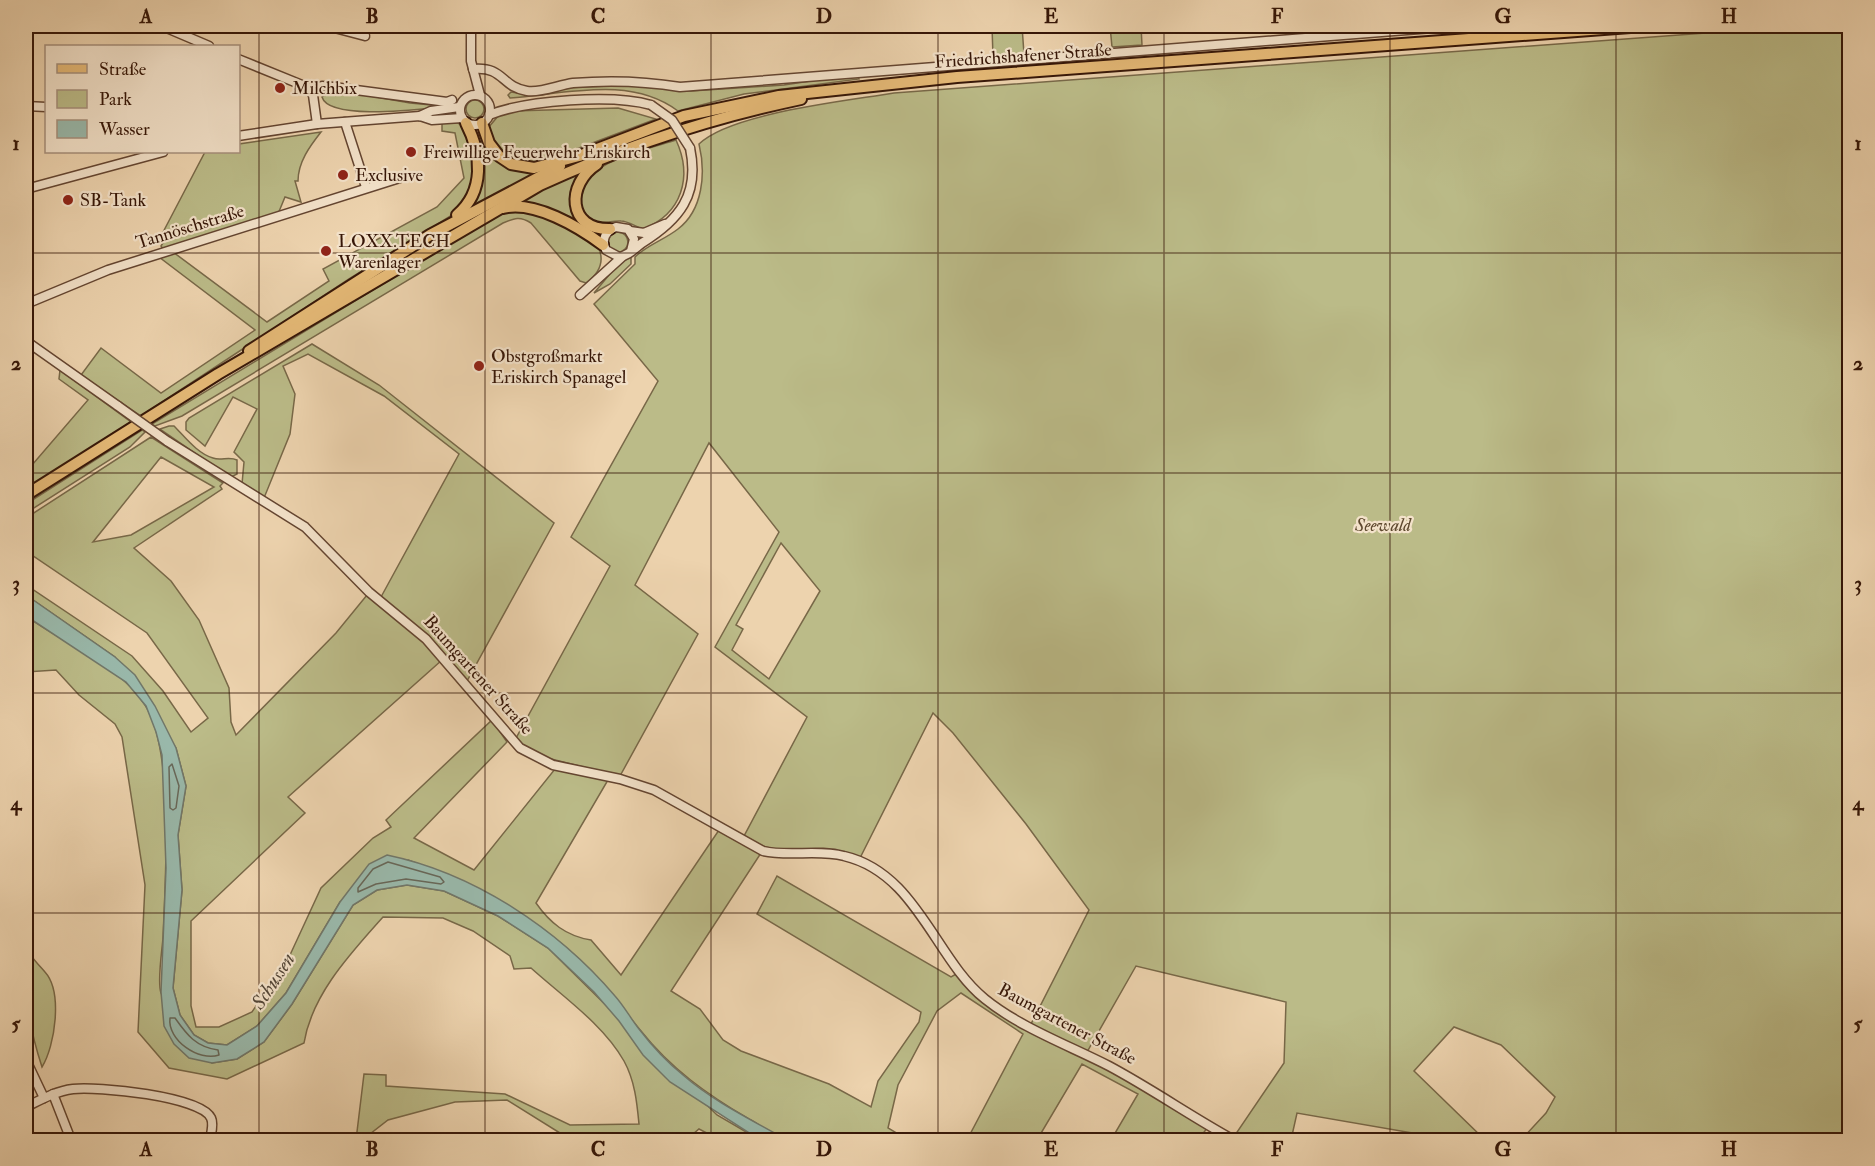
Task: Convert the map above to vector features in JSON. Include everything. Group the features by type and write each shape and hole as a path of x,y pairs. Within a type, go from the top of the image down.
{"main road":[{"name":"Friedrichshafener Straße","path":"836,89 957,77 1644,26"},
{"path":"26,495 218,374 540,185 587,163 678,132 836,89"},
{"path":"218,374 254,346 430,235 579,156 650,128 711,109 779,96 836,89"},
{"path":"485,119 489,143 510,164 534,168 579,156"},
{"path":"430,235 463,210 476,191 479,176 478,162 464,121"},
{"path":"610,229 597,227 579,214 574,197 576,188 591,168 630,149"},
{"path":"476,222 504,208 526,206 553,216 606,249"}],"street":[{"path":"162,26 206,45"},
{"path":"327,26 365,36"},
{"path":"471,26 473,69 480,95 489,105 506,108 585,100 627,100 651,105 672,120 690,148 693,168 691,186 685,204 671,222 655,236 621,257 580,295"},
{"path":"473,69 487,68 497,72 509,84 527,91 599,81 643,81 680,87 1458,26"},
{"path":"240,60 300,82 312,92 317,124"},
{"path":"468,96 473,69"},
{"path":"312,92 322,86 456,104"},
{"path":"240,136 317,124 420,116 456,104 468,96 480,95"},
{"path":"456,104 464,121"},
{"path":"485,119 489,105"},
{"path":"26,106 45,108"},
{"path":"420,116 432,120 464,121 476,125 506,108"},
{"path":"345,122 366,187"},
{"path":"26,189 159,153"},
{"name":"Tannöschstraße","path":"26,304 108,270 406,176"},
{"path":"604,274 606,249 604,236 610,229 622,227 644,233 671,222"},
{"path":"630,231 634,242 632,251"},
{"path":"606,249 621,257"},
{"name":"Baumgartener Straße","path":"26,341 167,441 305,527 369,592 413,627 443,656 507,737 520,748 553,765 620,779 654,790 763,851 781,855 828,854 864,863 886,877 910,901 968,981 984,999 1008,1015 1140,1082 1234,1140"},
{"path":"26,1060 44,1098"},
{"path":"26,1107 53,1094 71,1089 93,1088 149,1094 179,1101 207,1113 211,1119 210,1140"},
{"path":"53,1094 71,1140"}],"green space":[{"path":"992,26 1022,26 1024,54 993,57"},
{"path":"1110,26 1141,26 1142,45 1112,47"},
{"name":"Seewald","path":"1849,26 1849,1140 1521,1140 1546,1113 1555,1097 1501,1045 1454,1027 1414,1071 1485,1140 1453,1140 1297,1113 1291,1140 1239,1140 1233,1138 1284,1063 1286,1002 1136,966 1087,1052 1031,1024 1089,910 1026,824 953,733 933,713 860,858 785,851 743,838 807,717 715,647 779,532 709,443 635,585 698,634 620,776 539,756 515,740 610,566 571,537 658,381 594,304 635,264 635,257 673,233 693,212 702,179 699,144 715,133 762,116 820,104 894,93 1788,27","holes":["781,543 820,591 769,679 732,650 743,629 736,625"]},
{"path":"857,74 859,79 744,94 678,111 659,100 639,93 619,90 575,91 510,98 508,95 511,92 530,95 560,88 634,85 691,91 784,85"},
{"path":"331,89 442,107 377,112 341,109 328,104 322,97"},
{"path":"475,100 481,103 484,109 481,115 475,118 469,115 466,109 469,103"},
{"path":"618,108 656,119 534,165 511,161 498,151 488,128 499,115 512,111"},
{"path":"457,122 468,132 476,169 475,186 457,212 349,279 141,416 81,375 101,348 161,393 255,330 159,257 173,252 267,322 329,281 323,269 437,207 464,178 455,133 442,131 442,123"},
{"path":"321,132 305,155 298,181 295,181 301,202 285,197 278,214 163,249 161,246 166,238 161,236 204,153 240,153 240,144"},
{"path":"476,134 479,134 488,151 502,163 518,171 538,173 468,211 478,191 481,174"},
{"path":"676,140 684,167 683,180 675,204 667,214 643,229 624,221 597,222 586,215 580,199 582,186 590,176 617,159"},
{"path":"582,169 575,179 571,196 577,210 596,232 595,234 537,204 519,201"},
{"path":"521,209 547,217 598,246 601,262 595,275 586,283 580,281 531,223 517,218 511,220 182,416 155,426 152,424 495,216"},
{"path":"618,232 625,235 628,242 625,249 618,252 611,249 608,242 611,235"},
{"path":"631,257 631,264 610,284 594,293 619,263"},
{"path":"312,344 379,385 554,523 467,681 381,597 459,454 384,396 308,354 283,366 295,394 290,434 264,498 242,484 244,462 234,452 257,409 233,397 205,446 186,430 186,422 189,418"},
{"path":"60,370 131,422 26,489 26,472 88,400 59,379"},
{"path":"174,426 192,445 207,456 237,460 237,474 231,477 227,475 160,429"},
{"path":"142,430 145,432 130,447 26,513 26,504"},
{"path":"151,437 223,483 220,486 222,489 134,548 171,581 199,620 229,688 231,722 236,735 336,633 367,595 413,630 442,660 288,797 305,813 191,921 191,1006 196,1027 219,1027 252,1012 290,955 321,888 373,838 391,827 386,820 492,720 507,742 414,838 474,870 555,769 608,780 536,903 559,928 591,940 621,975 719,830 761,853 671,991 700,1009 723,1040 741,1051 829,1084 871,1107 878,1081 919,1022 921,1012 757,914 777,876 951,977 958,973 971,991 1208,1127 1198,1140 1111,1140 1138,1094 1082,1064 1037,1140 967,1140 1023,1034 961,993 937,1011 898,1085 888,1128 900,1135 898,1140 814,1142 784,1139 719,1100 678,1069 653,1045 588,967 540,927 477,889 408,860 340,902 286,993 257,1026 227,1045 208,1043 194,1035 180,1015 173,988 182,890 178,835 186,786 176,748 115,657 26,595 26,585 132,656 163,691 191,732 208,718 147,633 26,551 26,518","holes":["161,457 214,487 131,535 93,542"]},
{"path":"26,616 106,666 121,678 145,705 154,726 161,753 166,818 160,988 170,1008 212,1063 237,1059 264,1042 292,1004 353,905 377,890 407,885 444,891 498,916 548,948 717,1115 760,1140 720,1140 699,1129 686,1140 561,1140 560,1133 507,1100 455,1102 388,1120 370,1134 367,1140 356,1140 364,1074 386,1075 386,1086 505,1094 570,1125 639,1124 635,1092 628,1069 615,1048 594,1023 531,968 514,969 510,956 473,931 443,918 383,917 346,960 324,991 308,1025 304,1043 227,1079 169,1068 138,1032 145,885 122,737 115,724 79,695 56,670 26,672 26,654 31,652 26,647"},
{"path":"26,946 51,981 54,992 53,1033 47,1058 42,1067 28,1008"}],"water":[{"path":"26,595 115,657 135,675 155,706 176,748 186,786 178,835 182,890 173,988 180,1015 194,1035 208,1043 227,1045 257,1026 286,993 340,902 369,864 387,855 419,863 451,875 512,907 541,927 592,971 618,1000 649,1042 677,1070 720,1102 787,1140 760,1140 670,1082 643,1055 619,1021 594,992 548,948 498,916 444,891 407,885 377,890 353,905 292,1004 264,1042 237,1059 212,1063 189,1058 174,1044 164,1026 161,992 166,868 162,755 156,732 146,706 126,682 26,616"}],"waterway":[{"path":"621,1137 650,1133 665,1140"}],"place":[{"name":"Milchbix","path":"280,88"},
{"name":"Freiwillige Feuerwehr Eriskirch","path":"411,152"},
{"name":"Exclusive","path":"343,175"},
{"name":"SB-Tank","path":"68,200"},
{"name":"LOXX.TECH Warenlager","path":"326,251"},
{"name":"Obstgroßmarkt Eriskirch Spanagel","path":"479,366"}],"water label":[{"name":"Schussen","path":"273,981"}]}
